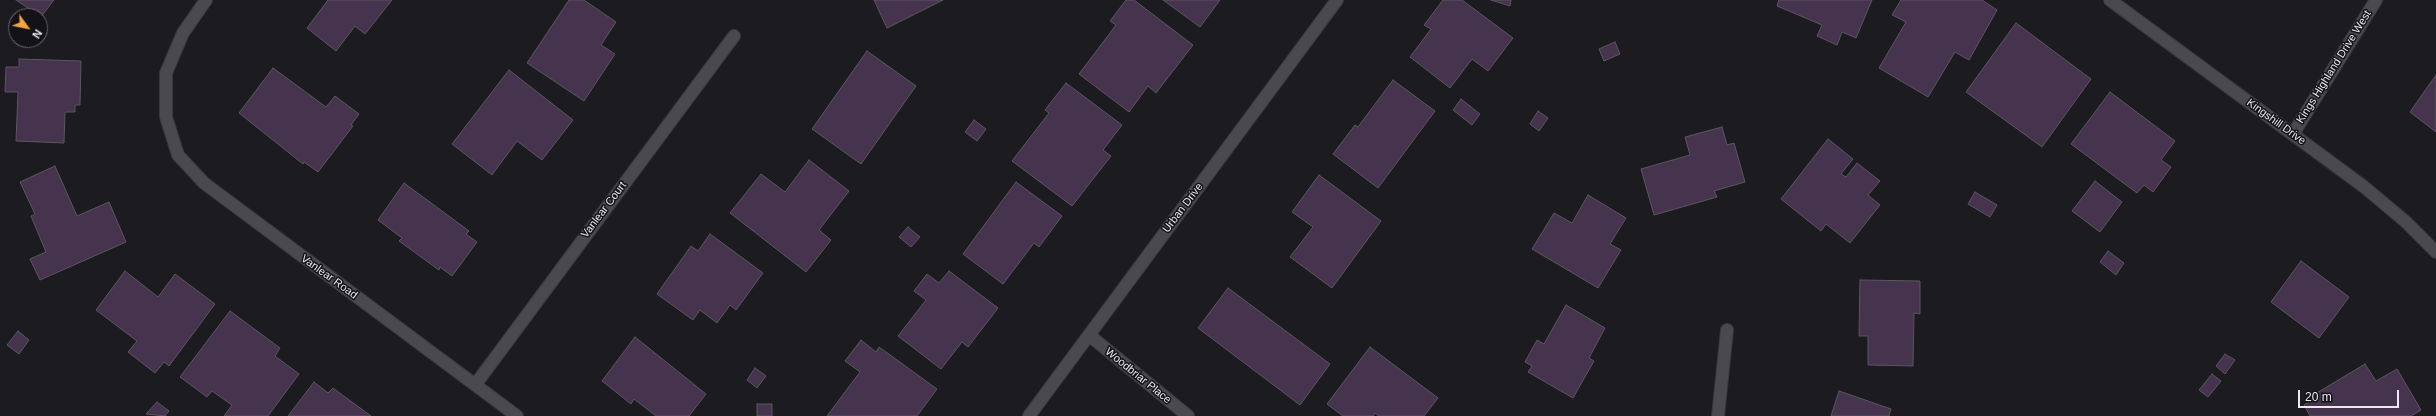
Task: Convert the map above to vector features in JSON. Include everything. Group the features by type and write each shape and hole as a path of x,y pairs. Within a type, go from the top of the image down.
{"street":[{"name":"Vanlear Road","path":"206,0 183,33 166,74 166,117 178,155 204,183 517,416"},
{"name":"Urban Drive","path":"1029,416 1337,0"},
{"name":"Kingshill Drive","path":"2110,0 2363,186 2406,222 2436,252"},
{"name":"Kings Highland Drive West","path":"2293,134 2374,1"},
{"name":"Vanlear Court","path":"476,385 734,36"},
{"path":"1718,416 1727,330"},
{"name":"Woodbriar Place","path":"1089,335 1188,416"}],"building":[{"path":"16,0 54,0 48,8 28,8"},
{"path":"328,0 392,0 365,34 355,26 336,51 307,28"},
{"path":"569,0 584,0 616,22 601,45 615,54 584,101 527,63"},
{"path":"874,0 943,0 887,28"},
{"path":"1126,0 1134,0 1193,45 1156,93 1148,86 1129,112 1079,74 1116,25 1110,21"},
{"path":"1163,0 1220,0 1200,27"},
{"path":"1443,0 1462,0 1513,38 1488,71 1472,59 1450,88 1410,57 1431,29 1424,25"},
{"path":"1491,0 1511,0 1510,6"},
{"path":"1779,0 1872,0 1856,38 1842,32 1837,45 1817,36 1822,25 1777,6"},
{"path":"1901,0 1982,0 1997,10 1969,60 1955,52 1928,97 1879,68 1906,22 1892,15"},
{"path":"2016,23 2091,79 2042,147 1966,92"},
{"path":"1615,42 1620,54 1604,61 1599,49"},
{"path":"867,51 916,86 861,164 812,129"},
{"path":"19,59 81,61 80,105 75,105 75,112 65,112 64,143 16,141 18,92 5,92 6,67 19,67"},
{"path":"273,68 326,107 335,96 359,114 351,125 353,126 318,172 304,162 303,164 239,113"},
{"path":"509,70 573,120 542,160 517,141 492,175 452,144"},
{"path":"2436,75 2436,132 2410,112"},
{"path":"1393,80 1435,111 1378,188 1333,154 1355,125 1358,127"},
{"path":"1066,83 1122,125 1103,150 1111,156 1072,206 1012,161 1049,113 1045,110"},
{"path":"2110,92 2175,141 2161,160 2171,167 2153,192 2144,185 2137,193 2071,144"},
{"path":"1461,99 1480,114 1472,125 1453,110"},
{"path":"1538,111 1548,118 1539,131 1530,124"},
{"path":"974,120 986,129 977,141 965,132"},
{"path":"1722,127 1727,145 1734,143 1745,182 1714,191 1717,197 1654,215 1641,169 1690,155 1685,137"},
{"path":"1828,139 1853,159 1841,174 1846,177 1857,163 1880,181 1868,195 1880,205 1850,243 1826,224 1821,231 1781,199"},
{"path":"809,160 849,191 819,230 831,240 806,272 730,213 761,174 785,192"},
{"path":"55,166 77,216 109,202 126,242 40,280 30,259 46,252 31,216 35,214 20,182"},
{"path":"1319,175 1381,221 1332,288 1290,257 1313,227 1292,212"},
{"path":"2095,181 2122,202 2100,232 2072,211"},
{"path":"1016,182 1062,216 1039,247 1034,243 1003,284 963,254"},
{"path":"404,183 469,231 466,234 477,242 452,276 440,267 439,270 399,241 402,238 378,220"},
{"path":"1975,192 1997,205 1990,217 1968,204"},
{"path":"1588,195 1626,218 1610,244 1621,250 1598,288 1532,249 1554,213 1572,223"},
{"path":"908,227 920,237 911,247 899,237"},
{"path":"710,234 763,273 736,310 730,305 717,323 700,310 693,320 657,294 691,246 698,251"},
{"path":"2108,251 2124,263 2116,275 2100,262"},
{"path":"2301,261 2349,297 2319,338 2271,302"},
{"path":"125,271 158,297 175,274 215,304 169,366 164,362 155,373 128,352 137,341 96,310"},
{"path":"949,271 998,308 968,347 962,342 941,369 898,336 926,300 914,291 927,274 939,283"},
{"path":"1860,280 1920,281 1920,314 1914,313 1913,366 1868,365 1868,336 1859,336"},
{"path":"1228,288 1330,364 1300,405 1198,328"},
{"path":"1566,305 1605,328 1589,358 1594,361 1573,398 1528,372 1532,366 1525,362 1537,340 1544,344"},
{"path":"230,311 280,348 275,356 299,374 268,416 224,416 232,405 212,391 207,397 180,377"},
{"path":"18,331 29,340 19,354 7,345"},
{"path":"635,337 706,394 689,416 656,416 634,399 631,404 602,381"},
{"path":"861,340 876,352 879,347 937,389 917,416 827,416 860,372 845,361"},
{"path":"1370,347 1438,398 1424,416 1379,416 1375,413 1373,416 1343,416 1327,404"},
{"path":"2225,354 2235,360 2225,374 2216,366"},
{"path":"2365,364 2376,381 2397,369 2421,410 2411,416 2310,416 2304,405 2317,397 2315,394"},
{"path":"755,368 766,376 757,388 747,380"},
{"path":"2212,374 2221,381 2208,397 2199,390"},
{"path":"314,382 328,393 333,388 371,416 288,416"},
{"path":"1839,391 1891,409 1889,416 1831,416"},
{"path":"157,402 169,411 165,416 146,414"},
{"path":"757,404 772,404 772,416 757,416"}]}
